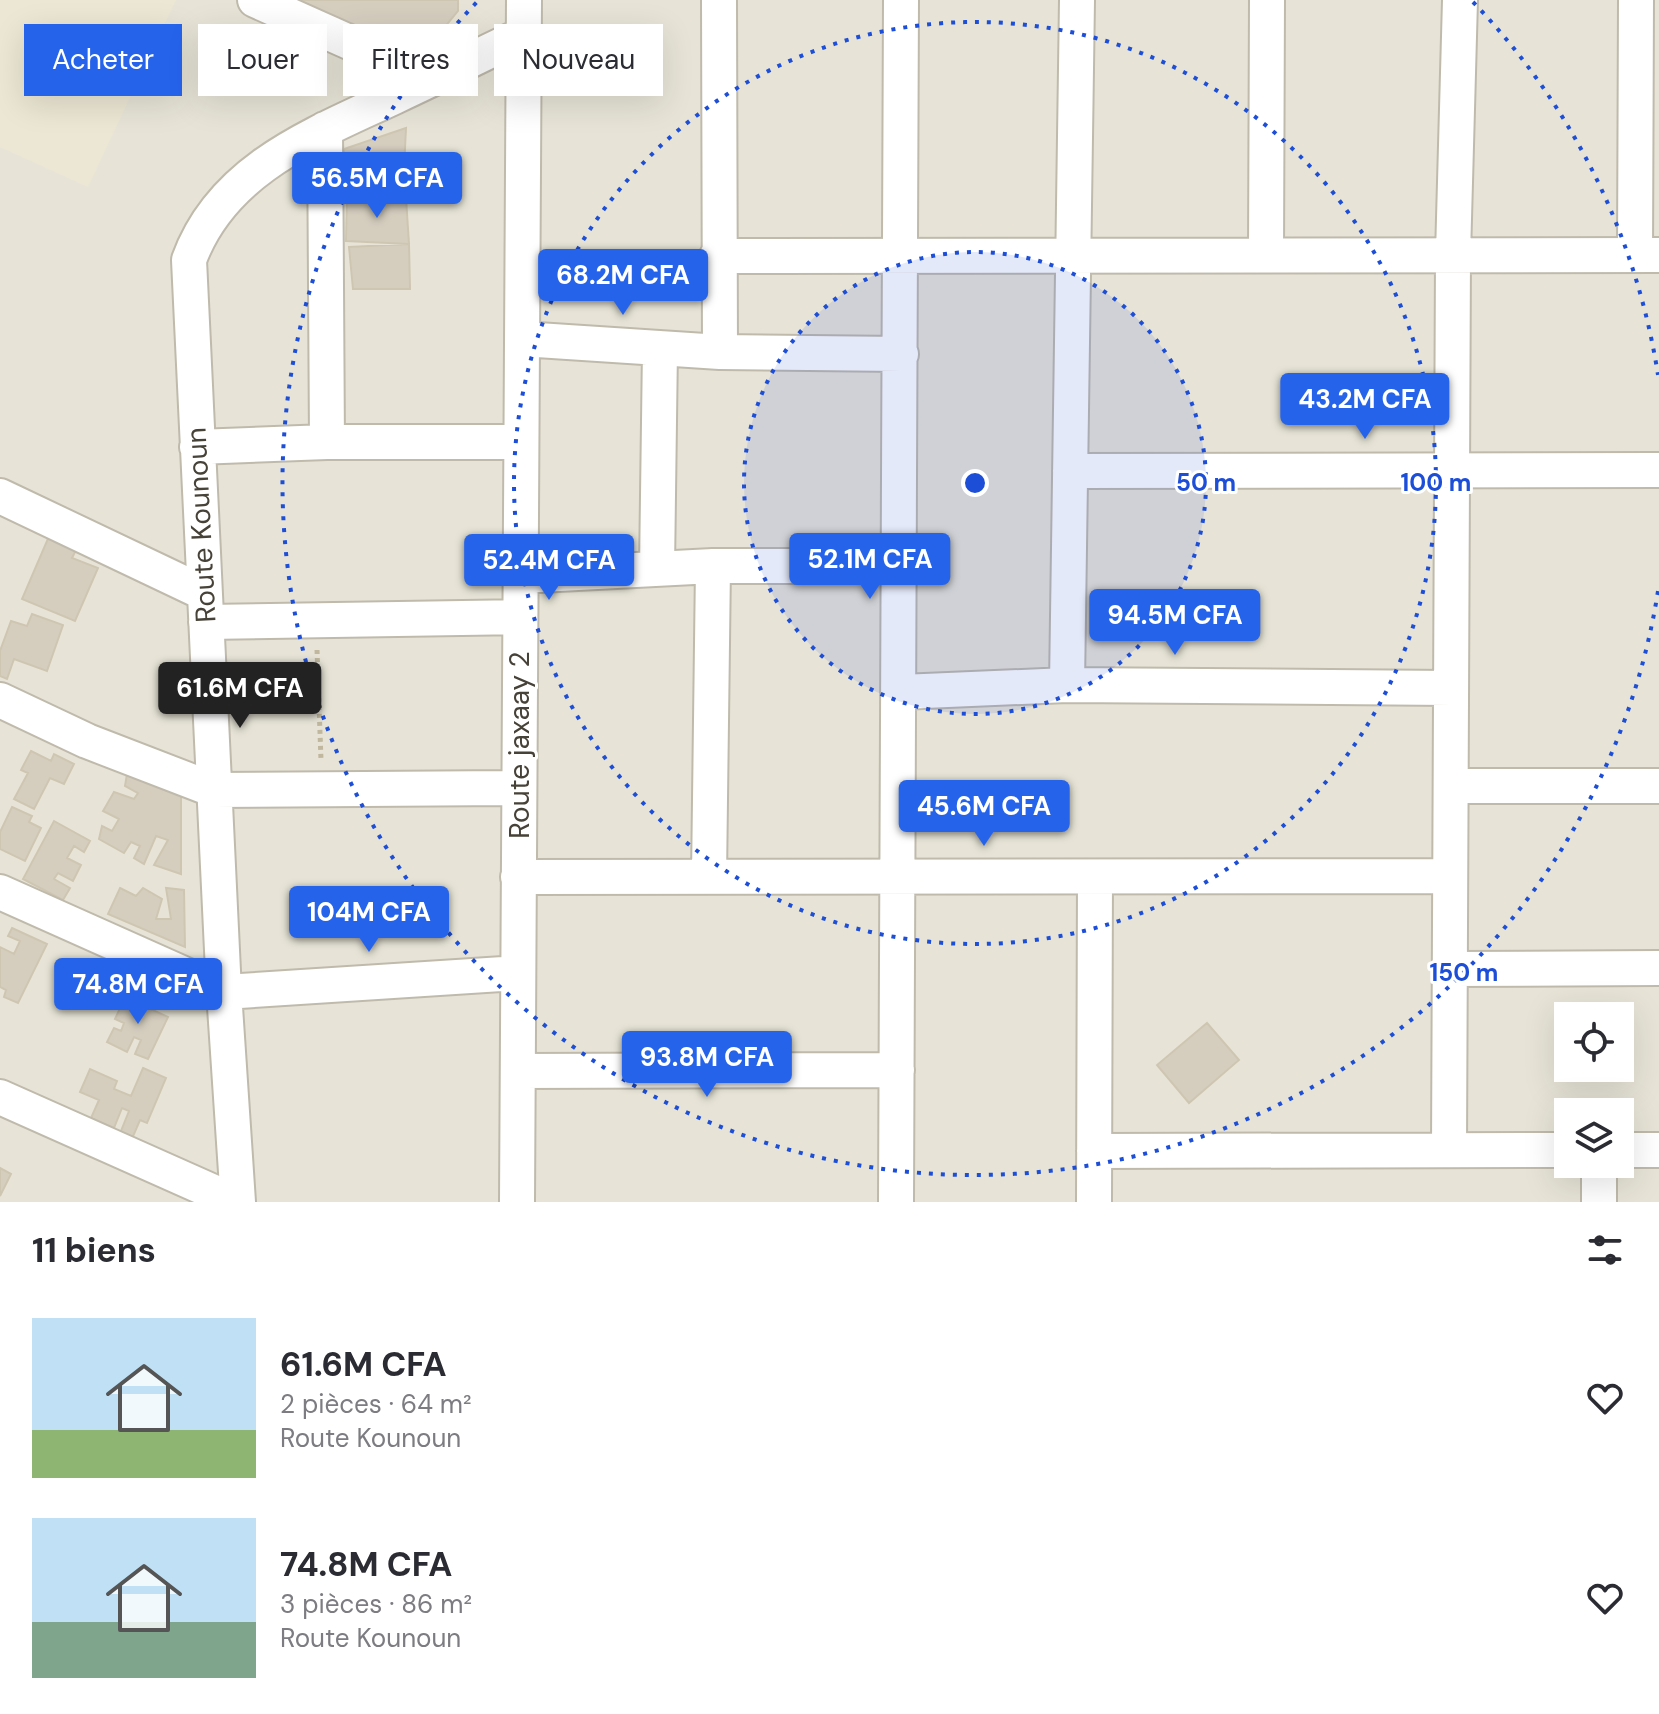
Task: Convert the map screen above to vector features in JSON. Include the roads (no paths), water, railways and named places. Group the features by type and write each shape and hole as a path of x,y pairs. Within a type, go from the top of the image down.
{"street":[{"path":"255,0 343,39"},
{"name":"Route jaxaay 2","path":"523,24 524,0"},
{"path":"719,0 717,256 720,352"},
{"path":"896,1202 901,692 901,0"},
{"path":"1067,685 1077,0"},
{"path":"1266,255 1267,0"},
{"path":"1449,1150 1453,255 1460,0"},
{"path":"717,256 1647,255 1636,0"},
{"name":"Route Kounoun","path":"237,1202 189,260 199,234 237,186 259,167 325,129 396,96"},
{"name":"Route jaxaay 2","path":"517,1202 522,96"},
{"path":"325,129 327,442"},
{"path":"522,339 720,352 901,354"},
{"path":"657,569 660,348"},
{"path":"197,447 327,442 520,442"},
{"path":"1070,471 1659,470"},
{"path":"0,496 205,608 316,621 520,617"},
{"path":"520,576 713,566 899,566"},
{"path":"709,877 713,566"},
{"path":"901,692 1067,685 1451,688"},
{"path":"0,700 87,741 214,790 519,788"},
{"path":"1451,786 1659,786"},
{"path":"518,877 1450,876"},
{"path":"1094,1202 1095,877"},
{"path":"0,892 224,992 518,973"},
{"path":"1450,969 1659,968"},
{"path":"518,1071 897,1070"},
{"path":"0,1097 237,1202"},
{"path":"1094,1151 1554,1150"},
{"path":"1634,1150 1659,1150"},
{"path":"1599,1178 1599,1202"}]}
